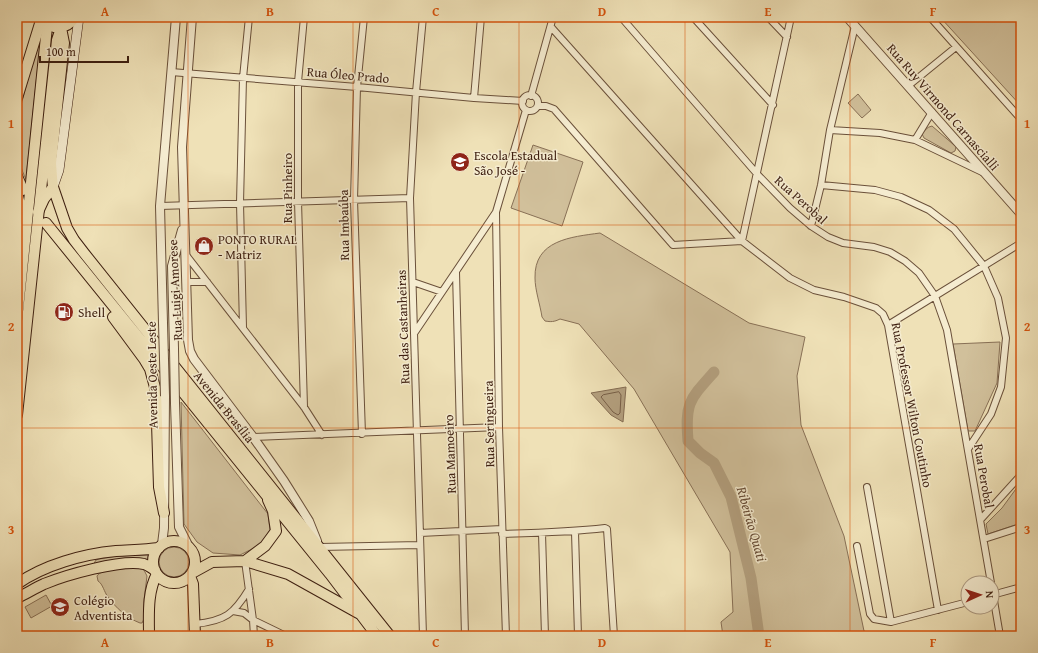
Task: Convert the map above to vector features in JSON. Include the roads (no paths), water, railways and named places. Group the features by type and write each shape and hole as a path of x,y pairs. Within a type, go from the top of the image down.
{"main road":[{"path":"17,98 42,17"},
{"path":"17,319 48,17"},
{"path":"52,17 51,21 54,27 60,28 70,23 75,17"},
{"path":"17,416 57,40 62,17"},
{"path":"38,212 44,199 53,187 60,170 79,17"},
{"name":"Avenida Brasília","path":"60,28 64,43 51,164 53,187 62,216 74,240 390,636"},
{"path":"17,176 26,238 32,246 34,258"},
{"name":"Avenida Brasília","path":"46,223 84,272 330,574 377,636"},
{"path":"84,272 115,320 144,359 153,377 156,391 159,487 164,513"},
{"path":"245,561 265,546 276,532 273,511 266,496"},
{"path":"17,584 50,567 74,558 97,553 160,546 168,541 175,540 182,542 202,558 212,562 245,561 288,574 358,612"},
{"path":"149,636 151,593 156,572 153,563 154,556 160,546"},
{"path":"190,548 195,557 196,564 191,575 195,636"},
{"path":"17,598 44,584 111,565 138,564 148,566 164,580 170,583 178,583 184,581 212,562"}],"street":[{"path":"176,17 160,206 410,198"},
{"name":"Rua Luigi Amorese","path":"192,17 182,147 183,226 186,255 188,340 190,351 199,366 253,437 284,482 309,521 320,547"},
{"path":"243,327 240,203 243,78 249,17"},
{"name":"Rua Pinheiro","path":"304,17 298,82 298,201 304,407"},
{"name":"Rua Imbaúba","path":"362,434 354,200 357,87 364,17"},
{"name":"Rua das Castanheiras","path":"423,17 416,92 410,198 423,636"},
{"path":"474,98 481,17"},
{"path":"531,96 553,17"},
{"name":"Rua Perobal","path":"620,17 758,175 790,208 811,226 828,237 843,243 874,247 890,252 905,260 919,273 935,296 947,330 990,575"},
{"path":"693,17 773,105"},
{"path":"768,17 787,37"},
{"path":"538,106 536,98 531,96 526,96 523,101 523,108 526,110 533,111 538,106 546,106 554,109 673,244 742,241 758,175 791,17"},
{"name":"Rua Ruy Virmond Carnascialli","path":"847,17 1021,214"},
{"path":"930,17 1021,119"},
{"path":"811,226 821,185 830,130 855,26"},
{"name":"Rua Professor Wilton Coutinho","path":"551,27 742,241 790,278 814,290 844,297 876,308 883,314 888,325 938,610"},
{"path":"908,86 956,47"},
{"name":"Rua Óleo Prado","path":"171,72 523,101"},
{"path":"415,332 496,212 526,110"},
{"path":"915,140 932,112"},
{"path":"830,130 880,133 915,140 985,174"},
{"path":"821,185 876,190 901,197 929,210 954,229 984,266 998,298 1006,338 1003,373 1001,387 991,414 968,449"},
{"name":"Avenida Oeste Leste","path":"160,206 165,396 164,513 160,546"},
{"name":"Rua Seringueira","path":"496,212 502,531 506,636"},
{"path":"183,226 172,266 179,527 190,548"},
{"path":"888,325 1021,243"},
{"path":"186,255 304,407 322,435"},
{"name":"Rua Mamoeiro","path":"456,272 465,636"},
{"path":"173,298 173,292 182,284 187,282 207,282"},
{"path":"413,282 442,292"},
{"path":"253,437 500,428"},
{"path":"981,519 1021,474"},
{"path":"867,487 888,622"},
{"path":"984,539 1021,527"},
{"path":"420,533 463,531 542,533 575,532 605,528 608,531 614,636"},
{"path":"575,532 578,636"},
{"path":"542,533 545,636"},
{"path":"320,547 420,545"},
{"path":"858,546 870,614 874,619 888,622 960,604"},
{"path":"245,561 254,636"},
{"path":"1000,591 1021,586"},
{"path":"195,624 211,622 226,617 233,611 249,589"},
{"path":"233,611 244,613 253,620 286,636"},
{"path":"996,615 1000,636"}],"water":[{"path":"626,387 623,422 611,415 591,393"}],"waterway":[{"name":"Ribeirão Quati","path":"714,372 699,389 690,403 687,418 688,441 700,453 714,463 731,497 751,578 759,636"}],"place":[{"name":"Escola Estadual São José -","path":"460,162"},
{"name":"PONTO RURAL - Matriz","path":"204,246"},
{"name":"Shell","path":"64,312"},
{"name":"Colégio Adventista","path":"60,607"}]}
